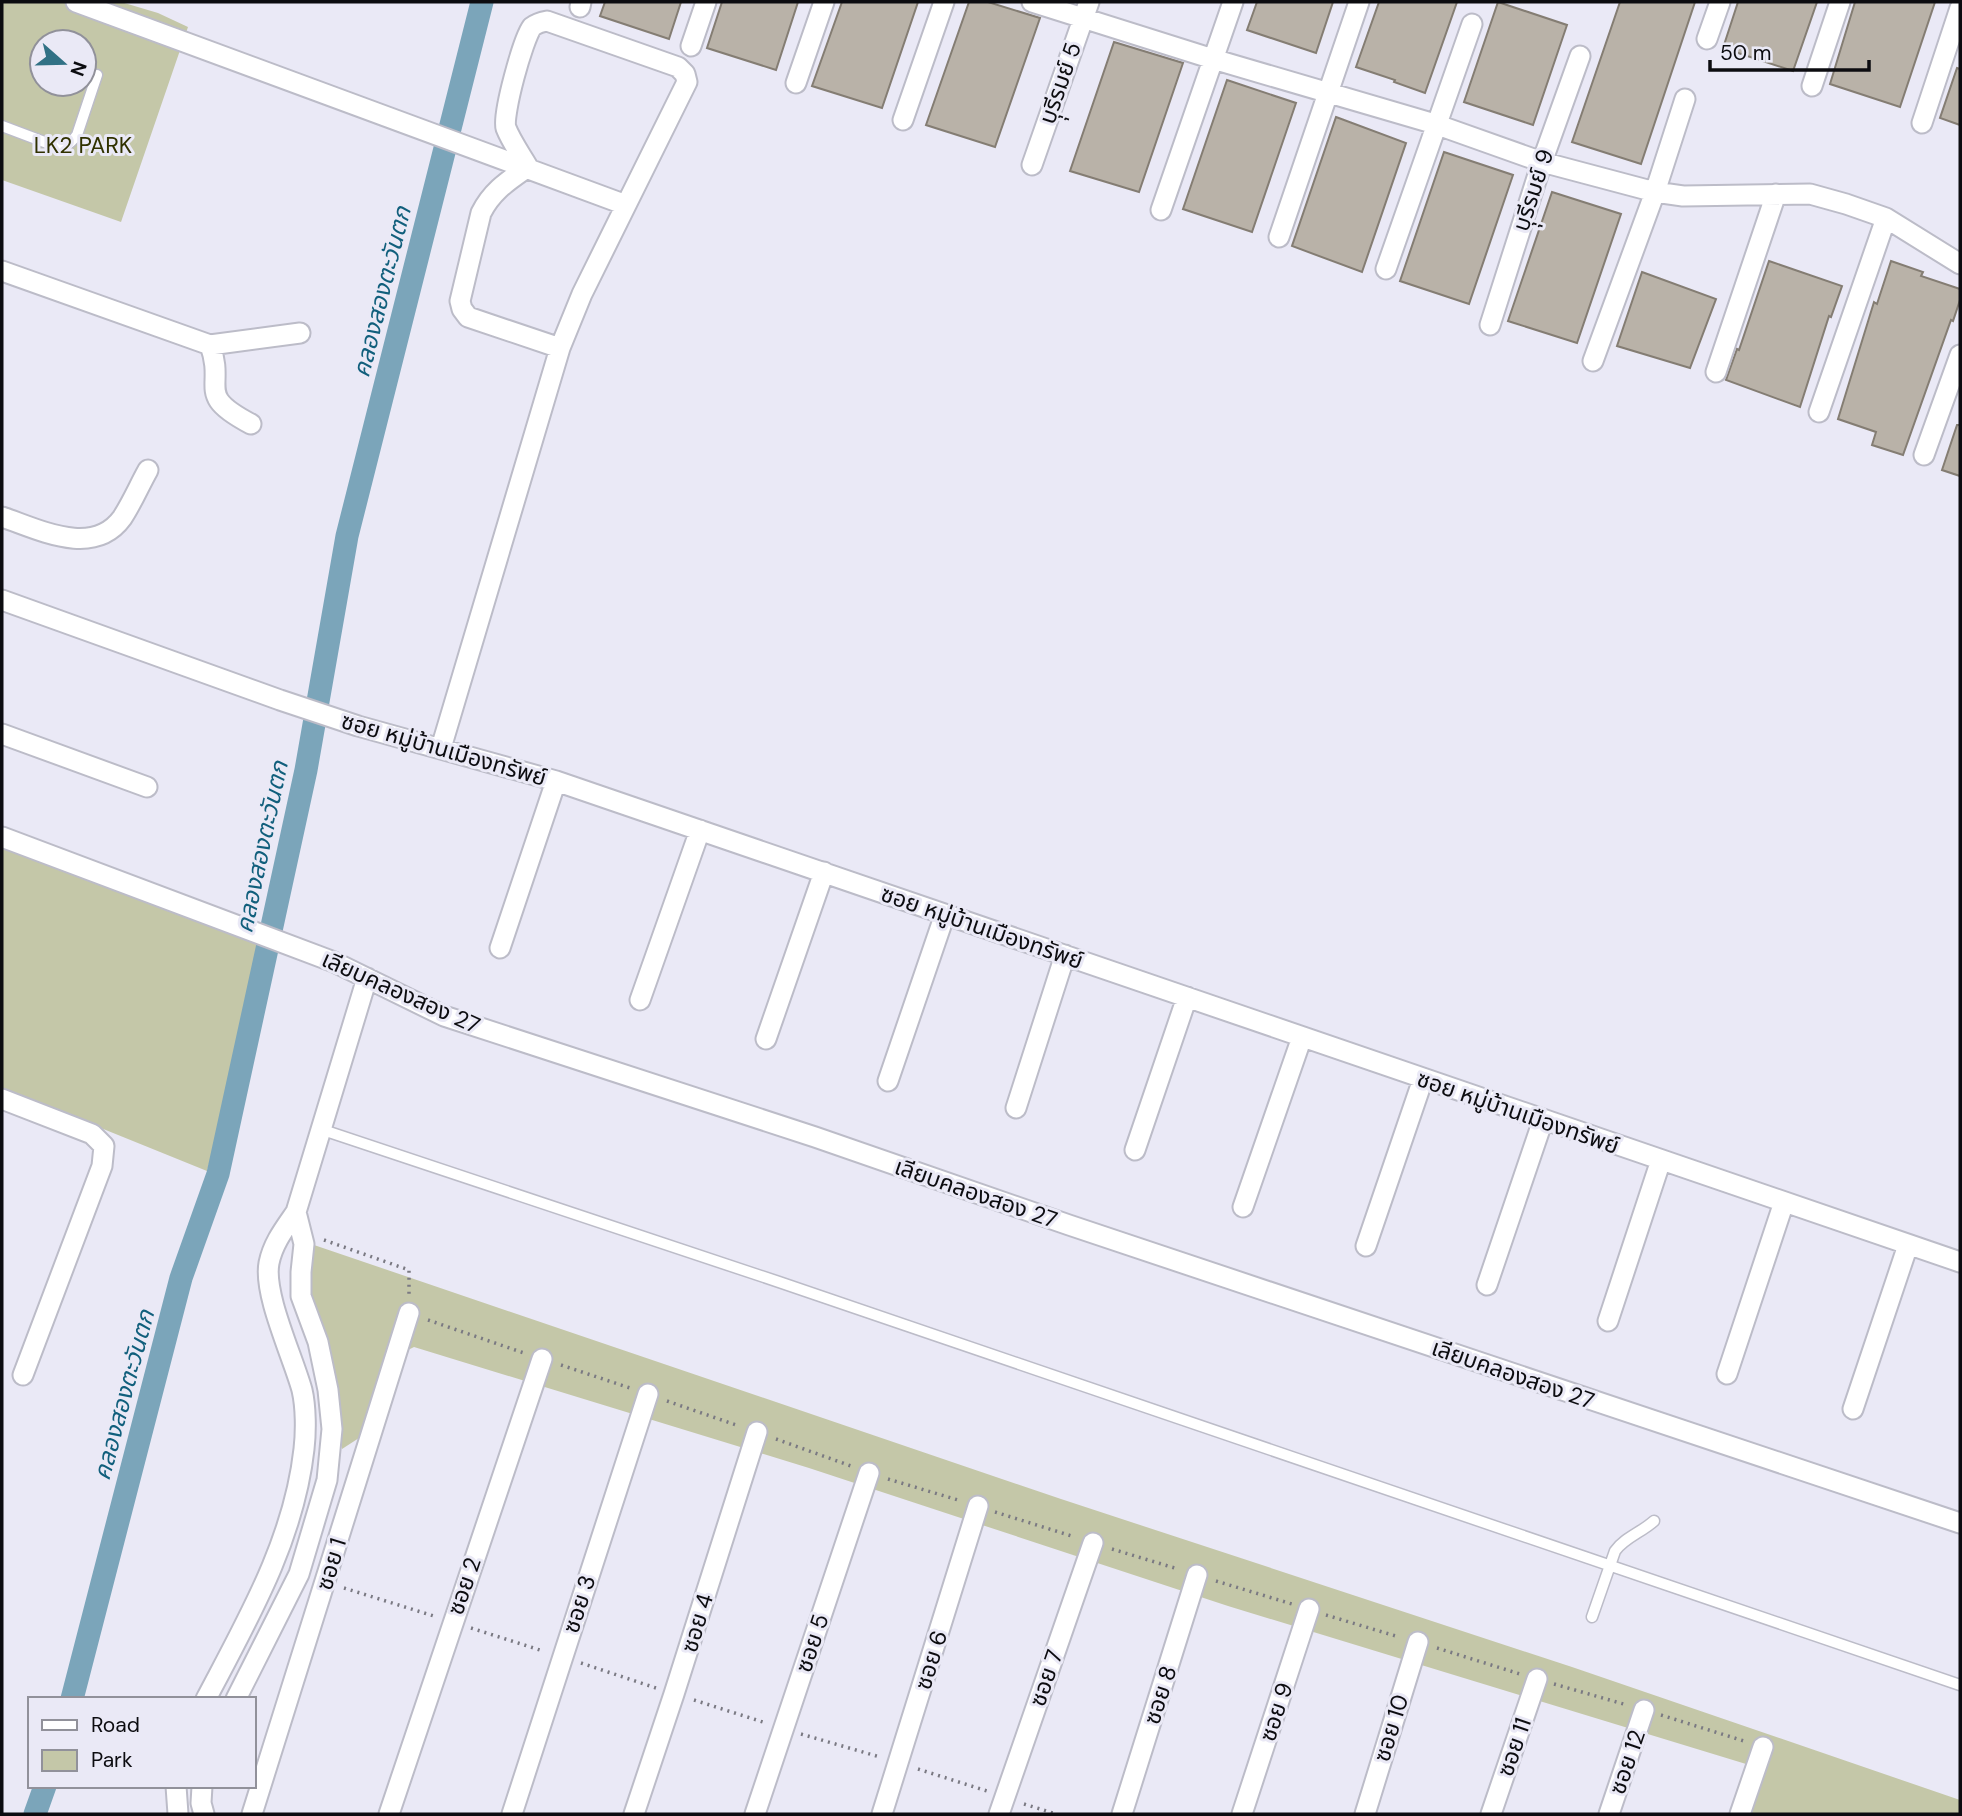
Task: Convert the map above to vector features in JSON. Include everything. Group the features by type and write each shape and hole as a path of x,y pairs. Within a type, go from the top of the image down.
{"street":[{"path":"76,2 626,205"},
{"path":"691,46 706,2"},
{"path":"796,83 824,2"},
{"path":"903,120 944,2"},
{"path":"1032,2 1086,10 1213,60 1435,124 1542,162 1655,192 1683,197 1810,194 1886,218 1960,264"},
{"path":"1161,210 1233,2"},
{"path":"1279,237 1359,2"},
{"path":"1707,38 1720,2"},
{"path":"1812,86 1840,2"},
{"path":"1922,123 1960,8"},
{"name":"บุุรีรมย์ 5","path":"1032,165 1086,10"},
{"path":"440,748 560,348 582,294 684,91 687,82 685,74 678,67 547,21 539,22 531,29 519,60 505,118 506,129 520,165"},
{"path":"1386,269 1472,24"},
{"name":"บุุรีรมย์ 9","path":"1490,325 1542,162 1580,56"},
{"path":"1593,361 1655,192 1685,99"},
{"path":"520,165 486,202 481,213 460,301 468,317 560,348"},
{"path":"1716,372 1776,194"},
{"path":"1819,412 1886,218"},
{"path":"2,271 210,345 300,333"},
{"path":"210,345 214,356 214,392 220,404 230,413 251,424"},
{"path":"1924,455 1960,355"},
{"path":"2,517 66,538 87,540 107,531 121,520 148,470"},
{"name":"ซอย หมู่บ้านเมืองทรัพย์","path":"2,600 358,726 556,781 1960,1262"},
{"path":"2,734 147,787"},
{"path":"500,948 556,781"},
{"path":"640,1000 700,830"},
{"name":"เลียบคลองสอง 27","path":"2,837 334,962 444,1016 815,1137 1069,1225 1960,1523"},
{"path":"766,1039 824,872"},
{"path":"888,1080 945,914"},
{"path":"1016,1108 1065,955"},
{"path":"207,1697 267,1580 298,1491 305,1445 303,1394 269,1285 268,1264 275,1242 296,1212 367,978"},
{"path":"1135,1150 1187,997"},
{"path":"1243,1207 1301,1037"},
{"path":"1366,1246 1423,1079"},
{"path":"2,1099 92,1133 104,1146 102,1166 23,1375"},
{"path":"1487,1286 1543,1120"},
{"path":"1608,1321 1661,1160"},
{"path":"1727,1374 1784,1202"},
{"path":"237,1697 299,1574 327,1480 332,1429 328,1390 318,1342 301,1296 304,1244 296,1212"},
{"path":"1853,1409 1908,1245"},
{"name":"ซอย 1","path":"252,1814 409,1314"},
{"name":"ซอย 2","path":"388,1814 542,1359"},
{"path":"303,1394 328,1390"},
{"name":"ซอย 3","path":"512,1814 648,1394"},
{"name":"ซอย 4","path":"634,1814 757,1432"},
{"name":"ซอย 5","path":"755,1814 869,1473"},
{"name":"ซอย 6","path":"882,1814 978,1506"},
{"name":"ซอย 7","path":"999,1814 1093,1543"},
{"path":"299,1574 326,1582"},
{"name":"ซอย 8","path":"1122,1814 1197,1575"},
{"path":"267,1580 288,1593"},
{"name":"ซอย 9","path":"1242,1814 1309,1609"},
{"name":"ซอย 10","path":"1365,1814 1418,1642"},
{"name":"ซอย 11","path":"1491,1814 1537,1679"},
{"name":"ซอย 12","path":"1609,1814 1644,1710"},
{"path":"1740,1814 1763,1746"},
{"path":"176,1788 178,1814"},
{"path":"202,1788 204,1814"}],"lane":[{"path":"2,127 64,147 71,144 77,135 89,98"},
{"path":"320,1129 779,1282 1960,1685"},
{"path":"1592,1617 1620,1544 1654,1521"}],"path":[{"path":"301,1232 409,1270 409,1314 648,1394 869,1473 1763,1746"}],"green space":[{"name":"LK2 PARK","path":"2,2 121,2 158,13 188,27 121,222 2,180"},
{"path":"2,843 271,934 207,1171 2,1088"},
{"path":"314,1245 1960,1800 1960,1814 1729,1814 1746,1764 1228,1606 809,1468 414,1347 396,1356 359,1438 342,1449 308,1294"}],"building":[{"path":"605,2 681,2 669,39 600,16"},
{"path":"722,2 798,2 776,70 707,48"},
{"path":"842,2 918,2 882,108 812,86"},
{"path":"969,2 988,2 1040,18 995,147 926,125"},
{"path":"1257,2 1333,2 1316,53 1247,30"},
{"path":"1379,2 1457,2 1425,93 1356,67"},
{"path":"1498,2 1567,25 1533,125 1464,102"},
{"path":"1620,2 1695,2 1641,164 1572,142"},
{"path":"1738,2 1817,2 1793,71 1723,48"},
{"path":"1855,2 1935,2 1900,107 1830,84"},
{"path":"1114,42 1183,63 1139,192 1070,171"},
{"path":"1957,68 1960,69 1960,125 1940,118"},
{"path":"1227,80 1296,103 1252,232 1183,209"},
{"path":"1336,117 1406,143 1362,272 1292,246"},
{"path":"1444,152 1513,175 1469,304 1400,281"},
{"path":"1552,192 1621,214 1577,343 1508,321"},
{"path":"1769,261 1842,286 1831,317 1829,316 1800,407 1726,380"},
{"path":"1891,261 1923,272 1921,276 1960,289 1960,300 1953,321 1951,320 1903,455 1872,445 1876,432 1838,419 1874,302 1877,304"},
{"path":"1642,272 1716,299 1690,368 1617,346"},
{"path":"1957,425 1960,425 1960,476 1942,470"}],"waterway":[{"name":"คลองสองตะวันตก","path":"73,1697 181,1278 218,1174 306,770 347,536 482,2"},
{"name":"คลองสองตะวันตก","path":"35,1814 44,1788"}]}
